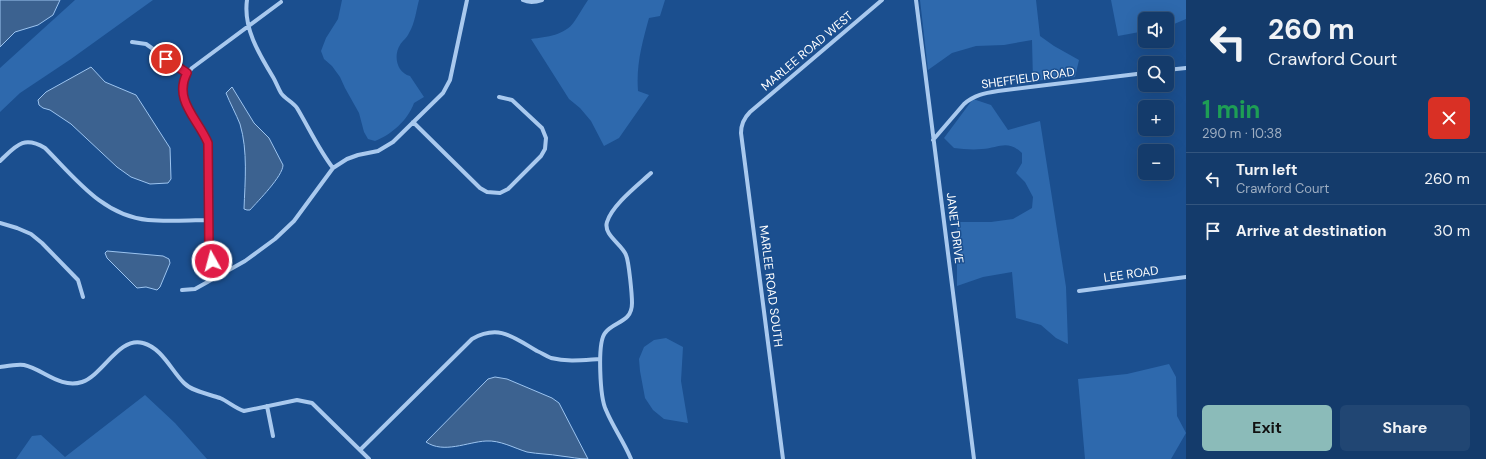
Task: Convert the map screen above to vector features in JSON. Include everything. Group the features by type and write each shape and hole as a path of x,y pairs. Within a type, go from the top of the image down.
{"street":[{"path":"248,0 248,26 255,44 282,94 295,106 312,132 324,157 333,168"},
{"path":"182,290 195,289 245,261 275,239 294,221 333,168 347,159 378,151 393,142 443,93 450,80 467,0"},
{"path":"523,0 526,2 537,2 542,0"},
{"name":"MARLEE ROAD WEST","path":"745,117 882,0"},
{"name":"JANET DRIVE","path":"916,0 974,459"},
{"path":"218,276 212,261 209,247 210,220 208,143 183,97 182,87 187,73 192,68 281,2"},
{"path":"132,42 146,44 187,73"},
{"path":"1174,69 1186,68"},
{"name":"SHEFFIELD ROAD","path":"933,140 964,104 979,94 1138,74"},
{"path":"413,122 480,188 487,192 500,193 508,189 541,156 545,149 546,138 542,128 512,100 499,97"},
{"name":"MARLEE ROAD SOUTH","path":"745,117 742,123 741,133 784,459"},
{"path":"0,161 16,146 22,143 37,143 45,148 88,192 107,206 123,214 147,220 210,220"},
{"path":"631,459 602,399 600,360 601,338 605,332 620,324 626,318 631,312 632,304 626,256 621,246 609,234 606,224 611,213 651,173"},
{"path":"0,223 31,234 42,243 78,280 83,297"},
{"name":"LEE ROAD","path":"1079,291 1186,277"},
{"path":"360,450 391,421 472,339 482,333 502,332 555,359 568,361 600,360"},
{"path":"0,367 23,365 34,368 54,380 69,383 81,382 94,374 126,344 143,342 156,350 184,384 221,399 237,409 244,411 298,400 312,403 369,459"},
{"path":"267,406 273,436"}],"shaded area":[{"path":"0,0 60,0 53,15 38,25 15,32 0,47"},
{"path":"75,0 153,0 71,59 20,93 0,112 0,68"},
{"path":"342,0 419,0 413,25 398,49 397,59 399,68 410,76 424,97 414,103 408,115 393,131 375,141 368,139 364,132 359,113 340,77 332,66 324,59 321,51 326,38 338,19"},
{"path":"588,0 665,0 660,16 649,18 640,54 638,91 649,95 619,138 604,146 591,121 580,108 569,99 531,39 561,33 566,30 574,22"},
{"path":"920,0 1036,0 1040,36 1079,60 1075,77 1033,81 1032,40 1004,45 976,46 952,53 928,70"},
{"path":"1111,0 1186,0 1186,19 1174,24 1174,12 1138,12 1138,32 1118,36"},
{"path":"91,67 105,82 136,95 170,148 171,179 168,183 150,184 131,177 117,167 71,124 50,110 39,105 38,100 46,92"},
{"path":"232,87 254,123 269,138 283,165 282,170 275,182 250,210 244,209 245,166 243,134 226,93"},
{"path":"973,99 991,105 1008,130 1040,121 1066,287 1068,344 1056,338 1041,325 1016,318 1012,272 983,277 957,286 957,222 991,222 1013,219 1032,208 1033,197 1025,182 1016,173 1022,163 1022,153 1017,149 1007,145 978,149 954,148 944,138"},
{"path":"107,251 163,256 169,259 170,263 160,287 157,290 146,287 137,288 107,258 105,253"},
{"path":"666,338 683,347 681,381 688,423 664,419 653,410 645,398 639,359 644,347 654,340"},
{"path":"1169,364 1176,377 1177,416 1186,433 1171,459 1085,459 1078,379 1127,374"},
{"path":"495,377 507,379 552,398 559,403 588,459 527,452 502,443 491,441 448,447 440,447 426,442 488,379"},
{"path":"145,395 175,423 207,459 16,459 32,436 41,435 65,457"}],"route":[{"path":"166,59 187,73 182,87 183,97 208,143 210,220 209,247 212,261"}]}
